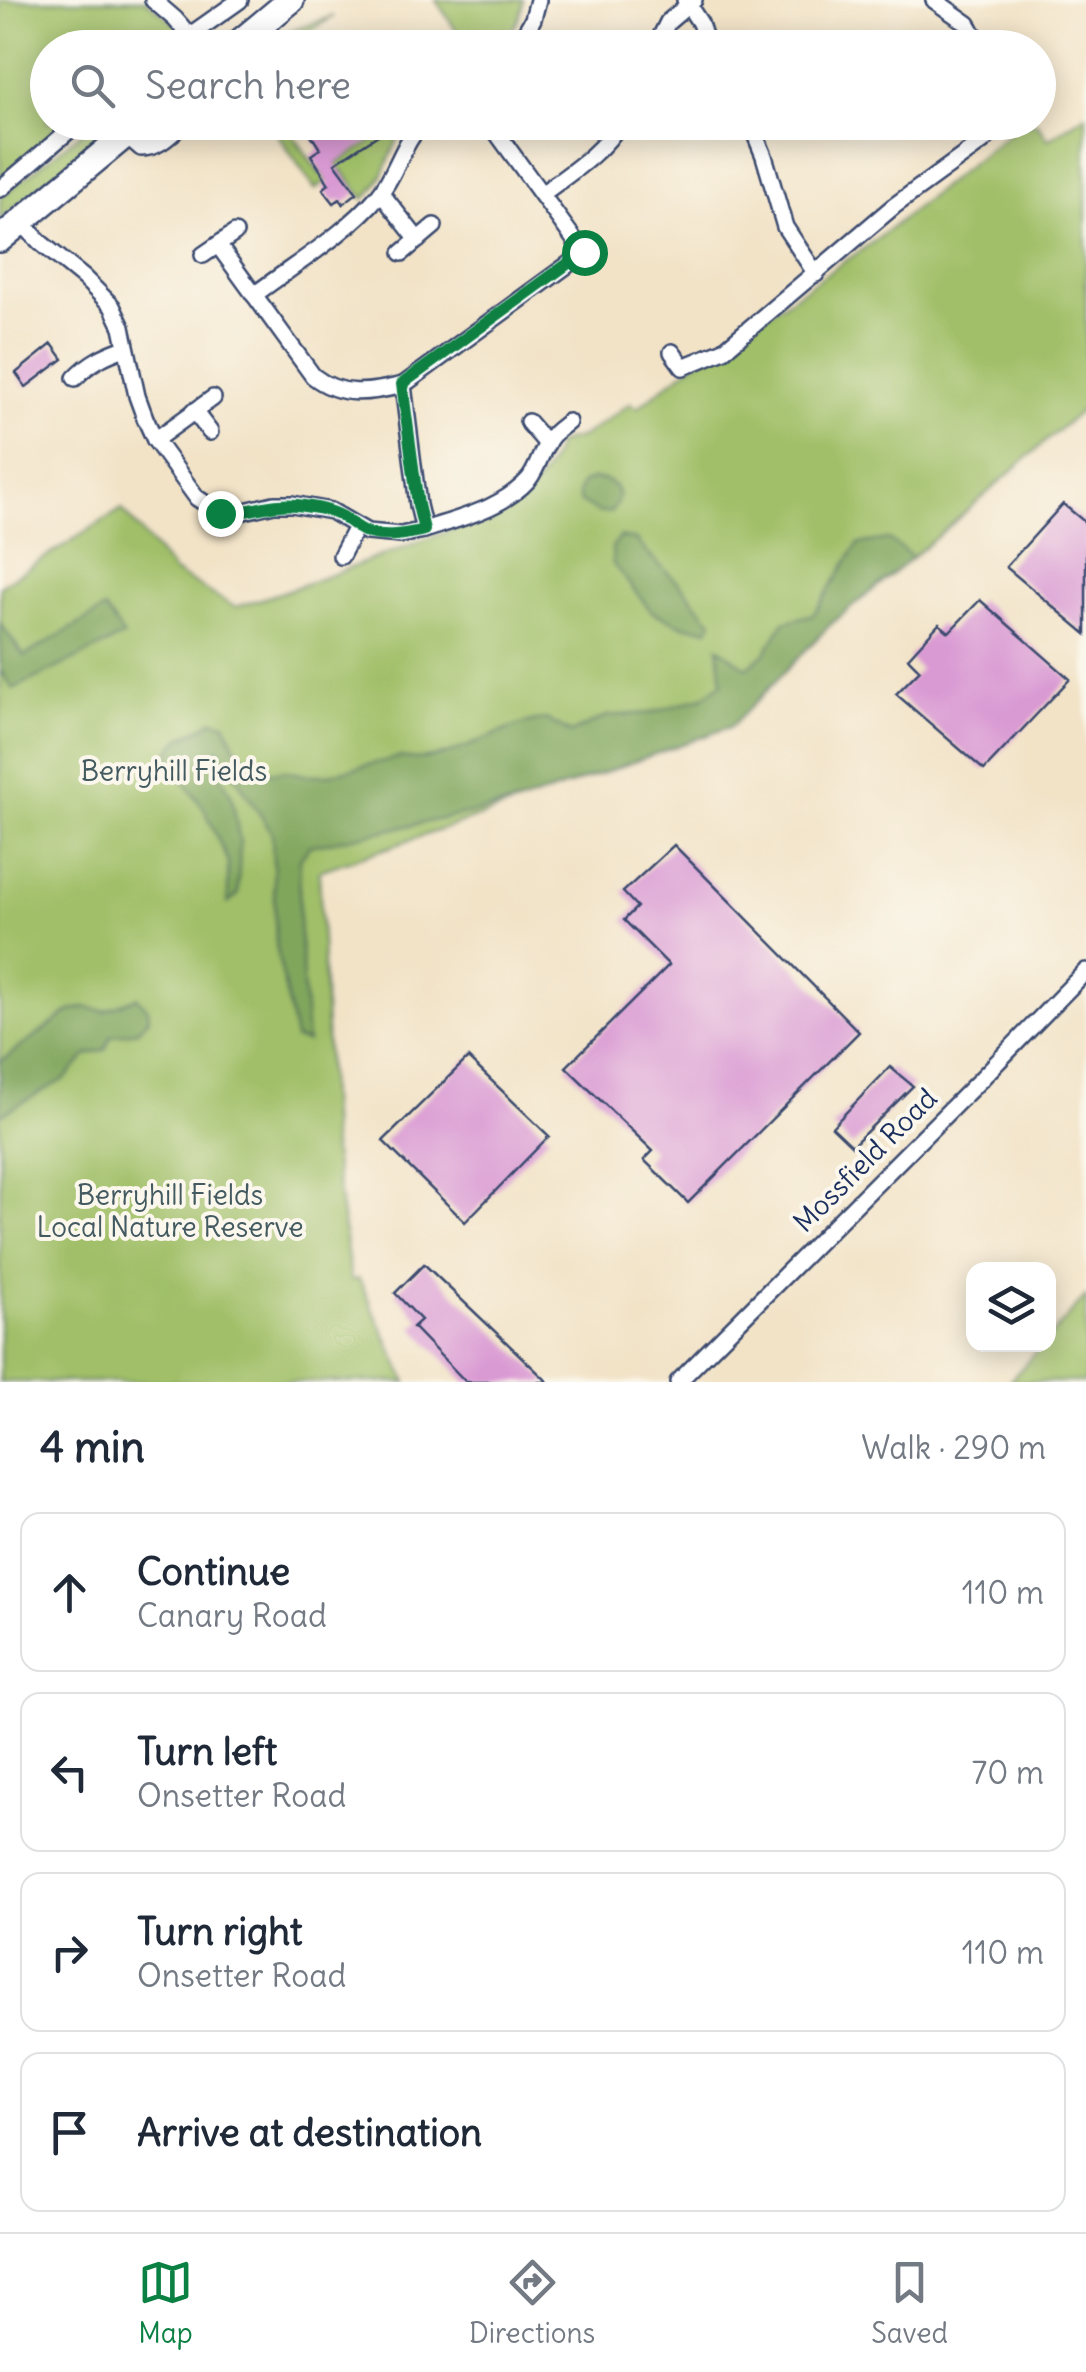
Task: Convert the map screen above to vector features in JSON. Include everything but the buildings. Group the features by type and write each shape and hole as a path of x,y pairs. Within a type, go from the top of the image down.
{"main road":[{"path":"255,30 291,0"},
{"path":"0,240 121,140"}],"street":[{"path":"153,0 185,30"},
{"path":"194,30 240,0"},
{"path":"526,30 538,0"},
{"path":"934,0 972,30"},
{"path":"664,30 689,2 702,30"},
{"path":"0,189 59,140"},
{"path":"138,140 141,148 148,148 163,140"},
{"path":"254,295 365,212 381,193 409,140"},
{"path":"218,245 313,376 326,386 373,391 402,384 584,252 502,140"},
{"path":"542,194 610,140"},
{"path":"757,140 785,227 816,274"},
{"path":"672,352 677,370 724,350 894,206 984,140"},
{"path":"381,193 418,240"},
{"path":"22,223 112,306 122,327 137,396 156,440 197,498 220,513 292,504 331,511 366,532 383,536 424,530 484,510 509,495 528,480 546,444 568,422"},
{"path":"402,253 434,226"},
{"path":"204,255 235,233"},
{"path":"75,378 83,358 125,348"},
{"path":"402,384 424,530"},
{"path":"156,440 213,398"},
{"path":"194,411 210,432"},
{"path":"528,422 546,444"},
{"path":"341,556 356,527"},
{"name":"Mossfield Road","path":"678,1382 1086,971"}],"green space":[{"path":"0,0 146,0 183,30 30,30 30,140 60,140 0,189"},
{"path":"436,0 523,0 513,30 456,30"},
{"path":"334,16 312,30 294,30"},
{"name":"Berryhill Fields","path":"1086,114 1086,406 831,624 732,726 319,871 331,1139 351,1280 359,1279 407,1382 0,1382 0,586 122,509 174,572 235,607 477,521 518,499 535,484 558,443 582,437 631,403 637,408 687,369 876,240 1000,140 1056,140 1056,134"},
{"path":"72,140 104,140 48,179 0,220 0,198"},
{"path":"282,140 297,140 320,174 375,140 397,140 384,172 364,199 342,170 315,189"},
{"path":"592,479 606,481 616,488 618,498 611,512 599,513 580,502 581,484"},
{"path":"620,537 636,540 678,582 712,621 709,629 684,626 652,612 613,564 612,547"},
{"path":"888,539 913,557 831,624 732,726 520,803 309,846 300,859 299,918 307,1042 295,1039 276,944 272,833 218,749 212,759 232,797 240,843 238,895 228,903 228,862 205,810 172,765 169,752 179,740 213,720 225,723 237,749 257,767 269,772 326,775 400,757 444,755 546,719 571,733 607,716 651,713 703,697 722,683 718,647 747,668 765,653 784,622 814,614 858,544"},
{"path":"105,609 124,636 13,689 0,670 0,623 24,656"},
{"path":"137,997 148,1009 149,1019 136,1031 111,1036 105,1050 87,1055 66,1078 0,1115 0,1062 70,1011 85,1007 105,1011"},
{"path":"1086,1296 1086,1382 1009,1382 1036,1352 1056,1352 1056,1330"}],"route":[{"path":"220,513 292,504 331,511 366,532 383,536 424,530 402,384 584,252"}],"park label":[{"name":"Berryhill Fields Local Nature Reserve","path":"170,1211"}]}
